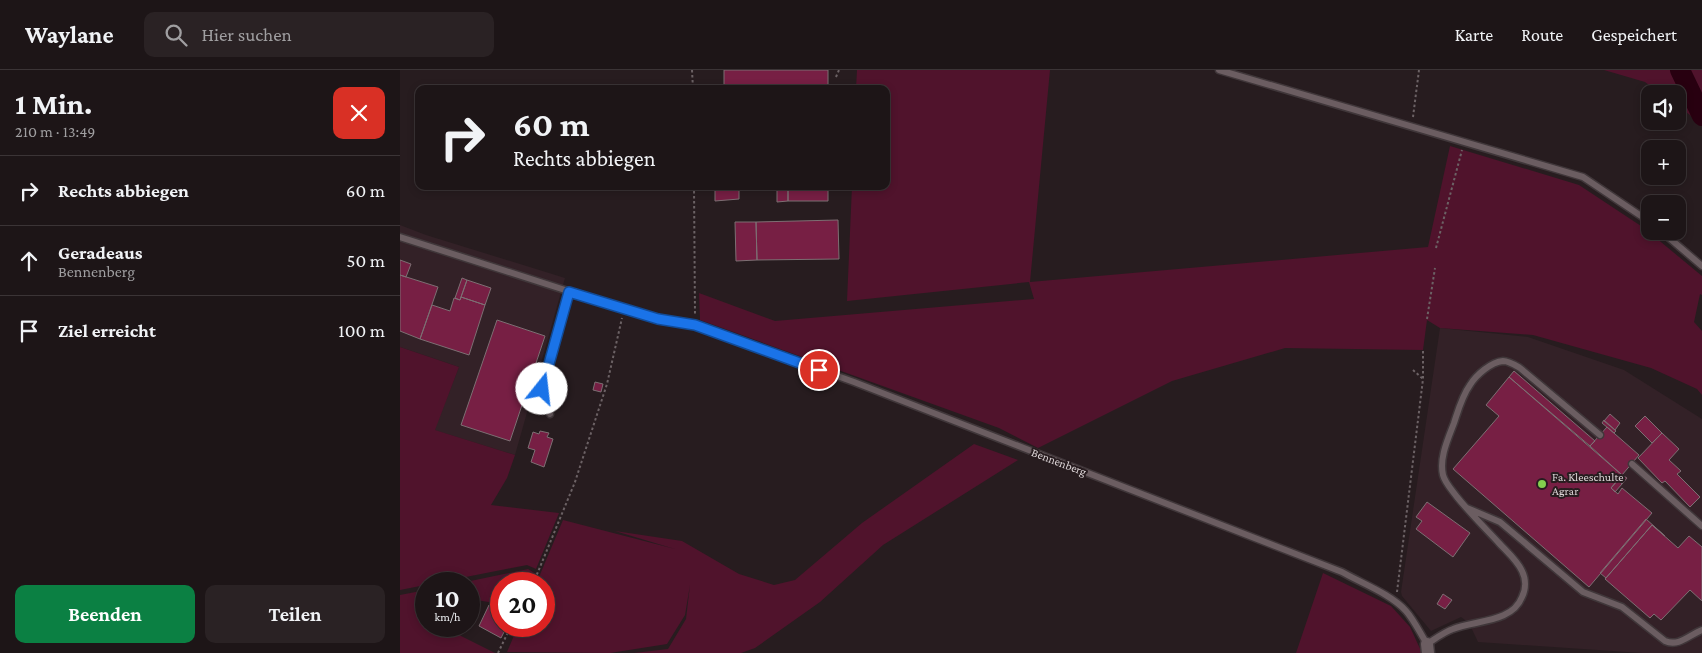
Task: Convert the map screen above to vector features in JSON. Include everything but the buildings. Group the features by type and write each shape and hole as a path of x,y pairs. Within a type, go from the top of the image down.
{"lane":[{"path":"1219,70 1583,177 1641,216"},
{"name":"Bennenberg","path":"400,237 624,309 658,319 695,325 854,382 1342,572 1396,602 1414,621 1428,649"},
{"path":"1672,240 1702,266"},
{"path":"550,414 542,389 569,292"},
{"path":"1428,649 1450,630 1469,623 1500,617 1511,612 1519,604 1525,580 1522,571 1515,561 1466,508 1448,485 1443,474 1442,461 1445,446 1470,384 1489,367 1504,361 1513,363 1600,435"},
{"path":"1632,464 1702,526"},
{"path":"1466,508 1500,522 1583,592 1622,607 1665,642 1678,642 1702,630"}],"path":[{"path":"692,70 693,85"},
{"path":"836,77 839,70"},
{"path":"1412,127 1419,70"},
{"path":"1436,248 1464,142"},
{"path":"694,190 695,325"},
{"path":"1427,320 1435,268"},
{"path":"538,572 575,482 607,384 624,309"},
{"path":"1396,602 1423,379 1423,350"},
{"path":"1413,370 1423,379"},
{"path":"498,653 506,637"}],"shaded area":[{"path":"857,70 1050,70 1030,282 1428,247 1450,146 1579,185 1641,226 1641,240 1658,240 1702,276 1702,295 1700,294 1694,322 1702,331 1702,395 1697,389 1651,368 1533,335 1440,328 1427,320 1423,350 1285,348 1172,381 1038,448 999,428 700,320 699,293 775,321 1034,299 1029,282 847,301 852,190 890,190 890,85 856,85"},
{"path":"1604,70 1702,70 1702,124 1686,112 1686,85 1649,85 1645,82"},
{"path":"400,225 426,235 565,278 515,455 434,430 459,367 400,347"},
{"path":"1440,328 1528,337 1624,370 1702,419 1702,653 1642,653 1478,642 1469,623 1461,617 1431,631 1402,596 1401,592"},
{"path":"400,347 459,367 435,430 515,455 507,478 491,505 559,513 536,569 527,565 480,574 480,572 415,572 415,587 400,590"},
{"path":"974,444 1018,460 883,545 820,602 755,648 741,653 634,653 668,649 686,619 690,585 685,615 667,644 610,653 507,652 513,637 555,637 555,572 541,572 563,520 675,549 615,531 682,541 739,574 774,585 795,580 862,523"},
{"path":"528,569 533,572 514,572"},
{"path":"1323,573 1391,606 1410,627 1422,653 1296,653"},
{"path":"490,577 490,602 480,601 480,579"},
{"path":"415,592 415,637 463,637 495,653 400,653 400,595"}],"waterway":[{"path":"1680,70 1702,116"}],"place":[{"name":"Fa. Kleeschulte Agrar","path":"1542,484"}],"route":[{"path":"542,389 569,292 658,319 695,325 819,370"}]}
